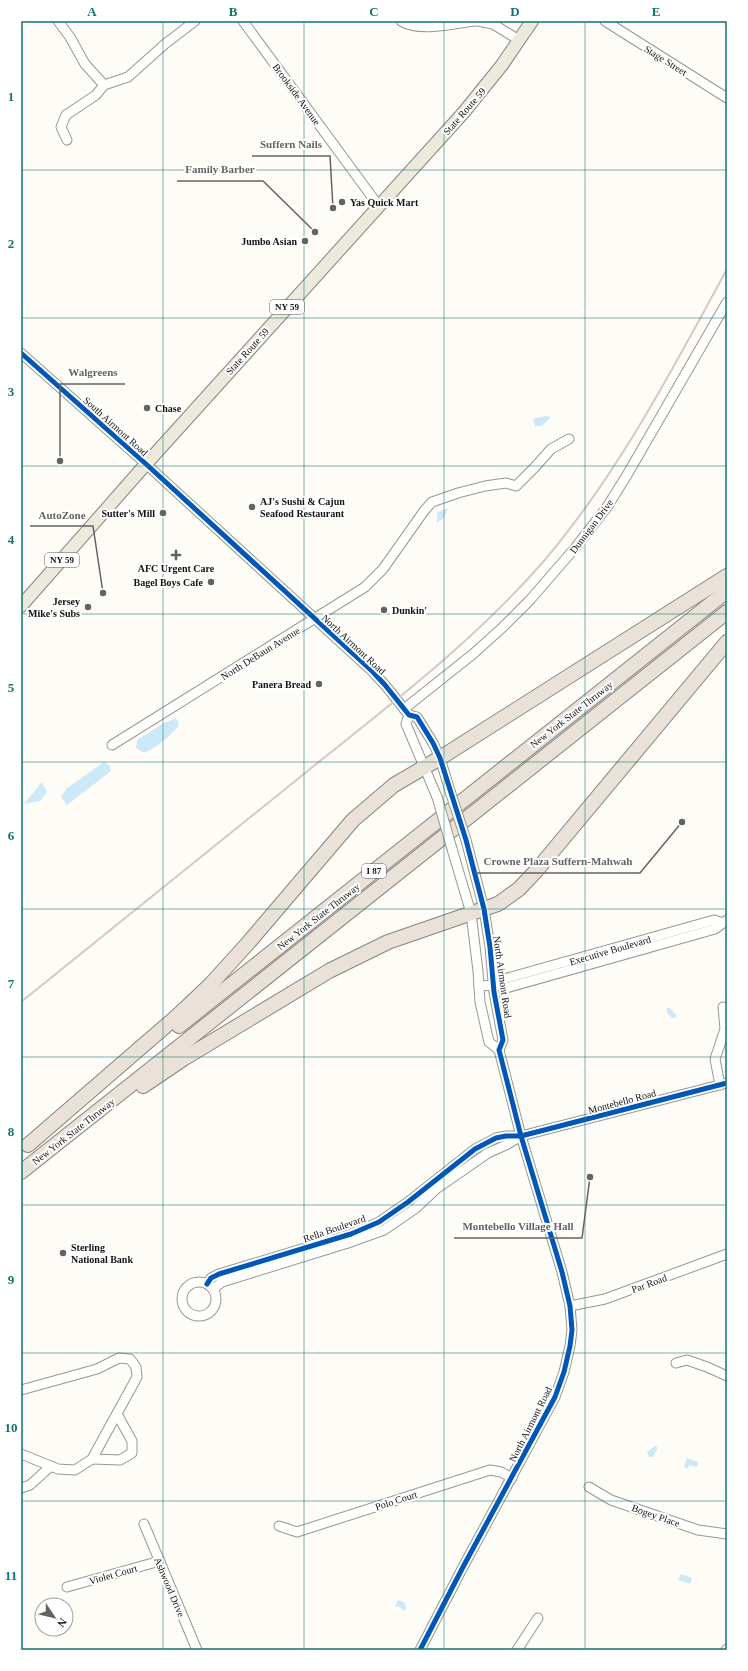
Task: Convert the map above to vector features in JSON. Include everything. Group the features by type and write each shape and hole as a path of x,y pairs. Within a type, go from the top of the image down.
{"highway":[{"path":"25,1148 175,1018 211,984 259,931 353,820 394,785 440,758 727,576"},
{"name":"New York State Thruway","path":"25,1148 727,591"},
{"name":"New York State Thruway","path":"21,1172 727,612"},
{"path":"39,1158 183,1059 329,971 388,942 430,926 478,911 509,897 528,881 727,642"}],"main road":[{"name":"State Route 59","path":"21,606 378,205 468,107 532,21"}],"street":[{"path":"58,21 70,37 85,64 104,85"},
{"path":"67,140 61,127 66,115 96,95 104,85 128,77 165,44 195,21"},
{"name":"Brookside Avenue","path":"243,21 378,205"},
{"path":"401,21 418,26 434,27 456,22 477,21 493,24 519,40"},
{"name":"Stage Street","path":"605,21 727,98"},
{"name":"Dunnigan Drive","path":"407,712 502,628 530,600 576,548 607,507 627,475 727,302"},
{"name":"South Airmont Road","path":"21,353 146,464"},
{"name":"North DeBaun Avenue","path":"112,745 365,587 383,569 432,502 485,486 506,483 516,486 536,467 551,449 569,439"},
{"name":"North Airmont Road","path":"146,464 372,671 407,712 417,717 434,743 466,840 478,911 496,986 503,1040 499,1050"},
{"name":"North Airmont Road","path":"407,712 406,724 437,797 452,849 478,911 480,1002 490,1042 499,1050 521,1136 562,1272 570,1306 572,1330 570,1346 562,1379 555,1397 420,1650"},
{"name":"Executive Boulevard","path":"479,986 496,986 506,988 715,929 725,921"},
{"path":"723,1007 725,1029 714,1059 724,1084"},
{"name":"Montebello Road","path":"521,1136 724,1084"},
{"name":"Rella Boulevard","path":"210,1287 211,1278 220,1274 280,1260 351,1234 382,1226 408,1202 434,1186 475,1149 496,1138 521,1136"},
{"name":"Par Road","path":"570,1306 605,1299 727,1254"},
{"path":"21,1390 97,1369 119,1358 130,1360 136,1367 137,1377 92,1459 75,1470 58,1469 21,1454"},
{"path":"676,1363 687,1360 727,1376"},
{"path":"92,1459 120,1460 132,1453 132,1441 117,1414"},
{"path":"21,1488 30,1485 51,1466"},
{"name":"Polo Court","path":"279,1526 297,1532 490,1470 501,1472 512,1478"},
{"name":"Bogey Place","path":"589,1487 611,1500 698,1530 727,1534"},
{"name":"Ashwood Drive","path":"144,1524 197,1650"},
{"name":"Violet Court","path":"67,1587 160,1562"},
{"path":"517,1650 538,1618"}],"water":[{"path":"545,416 551,417 542,426 535,426 533,419"},
{"path":"448,508 444,518 437,523 437,513"},
{"path":"176,718 179,725 172,734 154,748 144,753 136,748 137,740 164,723"},
{"path":"104,762 110,766 111,771 67,805 61,797 66,789"},
{"path":"42,782 47,792 40,801 24,804"},
{"path":"667,1008 670,1008 677,1016 675,1018 672,1018 667,1013"},
{"path":"655,1446 657,1449 653,1457 649,1457 647,1452"},
{"path":"687,1458 698,1462 697,1467 689,1465 688,1469 684,1467"},
{"path":"681,1574 692,1578 690,1584 678,1580"},
{"path":"398,1600 405,1603 406,1609 404,1611 398,1606 395,1606"}],"railway":[{"path":"21,1002 405,693 463,643 517,590 543,562 570,528 620,457 686,345 727,269"}],"cycle path":[{"path":"21,353 146,464 372,671 409,715 417,717 433,743 440,758 466,840 484,909 490,947 494,992 503,1040 499,1050 521,1136 562,1272 570,1306 572,1330 564,1372 555,1397 420,1650"},
{"path":"207,1284 211,1278 219,1274 351,1234 379,1222 408,1202 475,1149 496,1138 521,1136 727,1083"}],"place":[{"name":"Yas Quick Mart","path":"342,202"},
{"name":"Suffern Nails","path":"333,208"},
{"name":"Family Barber","path":"315,232"},
{"name":"Jumbo Asian","path":"305,241"},
{"name":"Chase","path":"147,408"},
{"name":"Walgreens","path":"60,461"},
{"name":"AJ's Sushi & Cajun Seafood Restaurant","path":"252,507"},
{"name":"Sutter's Mill","path":"163,513"},
{"name":"AFC Urgent Care","path":"176,555"},
{"name":"Bagel Boys Cafe","path":"211,582"},
{"name":"AutoZone","path":"103,593"},
{"name":"Jersey Mike's Subs","path":"88,607"},
{"name":"Dunkin'","path":"384,610"},
{"name":"Panera Bread","path":"319,684"},
{"name":"Crowne Plaza Suffern-Mahwah","path":"682,822"},
{"name":"Montebello Village Hall","path":"590,1177"},
{"name":"Sterling National Bank","path":"63,1253"}]}
